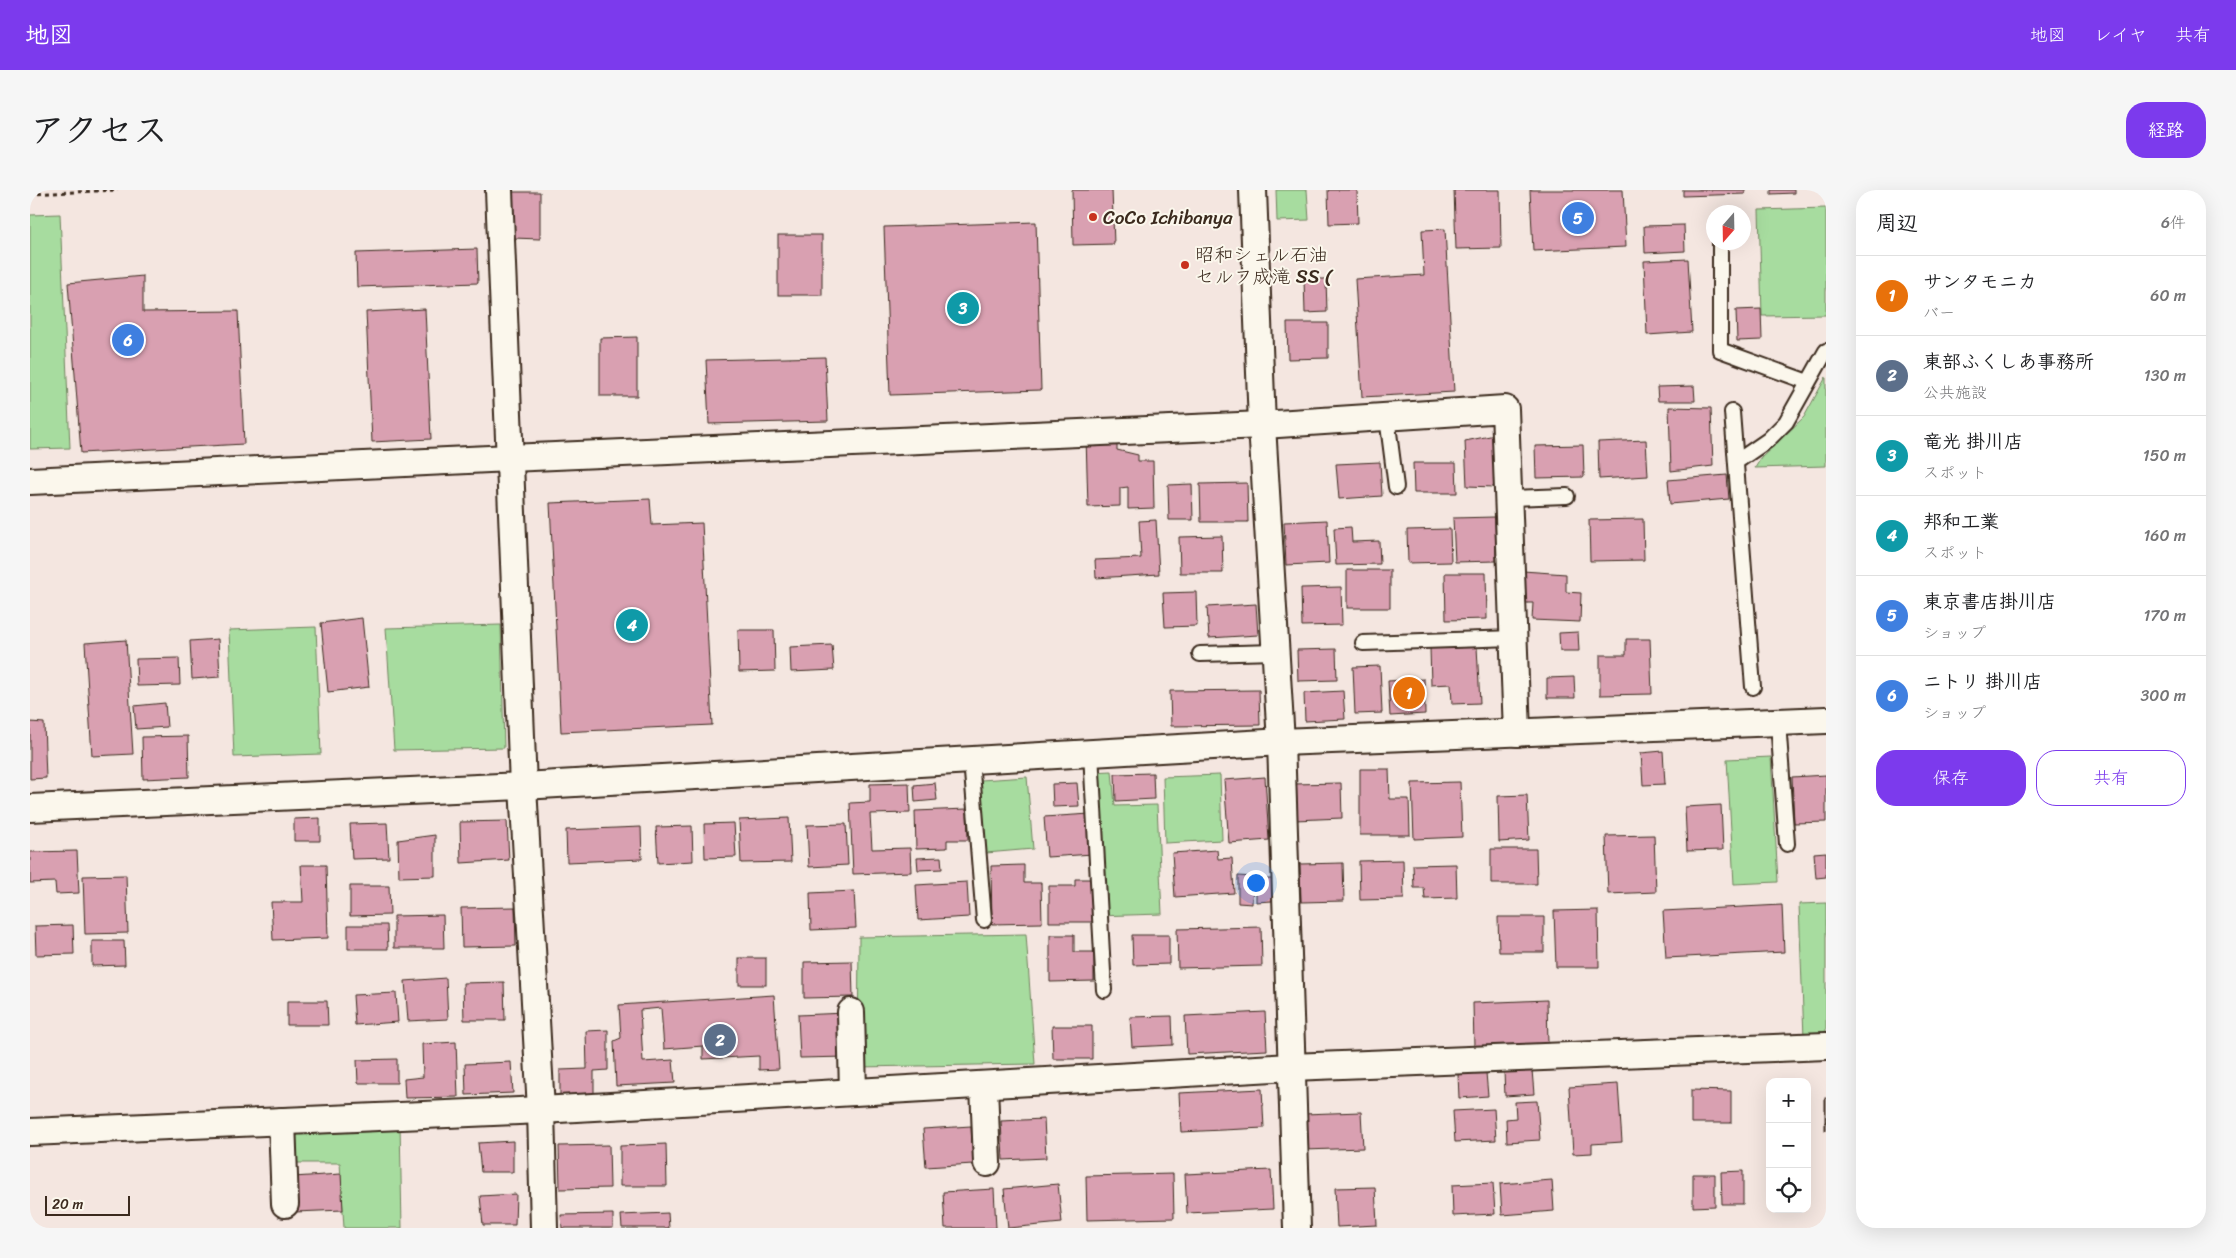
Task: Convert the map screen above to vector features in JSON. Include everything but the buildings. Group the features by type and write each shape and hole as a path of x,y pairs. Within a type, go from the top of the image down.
{"street":[{"path":"499,190 523,786 540,1110 544,1228"},
{"path":"1253,190 1262,425 1281,742 1290,1067 1297,1228"},
{"path":"30,481 1262,425 1506,409 1517,732"},
{"path":"30,808 523,786 1281,742 1826,720"},
{"path":"851,1012 854,1092"},
{"path":"30,1132 540,1110 1290,1067 1826,1046"},
{"path":"984,1085 988,1162"},
{"path":"282,1121 285,1204"}],"lane":[{"path":"1720,250 1720,350 1808,382"},
{"path":"1736,462 1768,440 1786,422 1826,351"},
{"path":"1732,412 1753,688"},
{"path":"1387,417 1396,487"},
{"path":"1509,498 1567,496"},
{"path":"1364,643 1514,638"},
{"path":"1200,654 1276,652"},
{"path":"1778,722 1787,844"},
{"path":"1091,753 1104,990"},
{"path":"971,760 984,920"}],"path":[{"path":"30,194 118,190"}],"green space":[{"path":"1276,190 1307,190 1309,220 1277,221"},
{"path":"1826,208 1826,315 1762,316 1759,210"},
{"path":"60,214 70,448 30,449 30,215"},
{"path":"1826,377 1826,466 1755,468 1761,458 1804,417"},
{"path":"501,625 504,748 394,750 386,628"},
{"path":"316,627 321,754 234,757 229,630"},
{"path":"1771,757 1778,882 1734,884 1727,759"},
{"path":"1112,771 1115,806 1157,805 1162,914 1095,916 1090,772"},
{"path":"1220,775 1222,840 1165,843 1163,777"},
{"path":"1027,777 1033,849 986,853 981,780"},
{"path":"1826,903 1826,1037 1804,1038 1799,904"},
{"path":"1026,934 1035,1064 858,1067 859,937"},
{"path":"400,1124 402,1228 344,1228 340,1163 294,1163 296,1129"}],"place":[{"name":"CoCo Ichibanya","path":"1093,217"},
{"name":"東京書店掛川店","path":"1578,218"},
{"name":"昭和シェル石油 セルフ成滝 SS (","path":"1185,265"},
{"name":"竜光 掛川店","path":"963,308"},
{"name":"ニトリ 掛川店","path":"128,340"},
{"name":"邦和工業","path":"632,625"},
{"name":"サンタモニカ","path":"1409,693"},
{"name":"東部ふくしあ事務所","path":"720,1040"}]}
